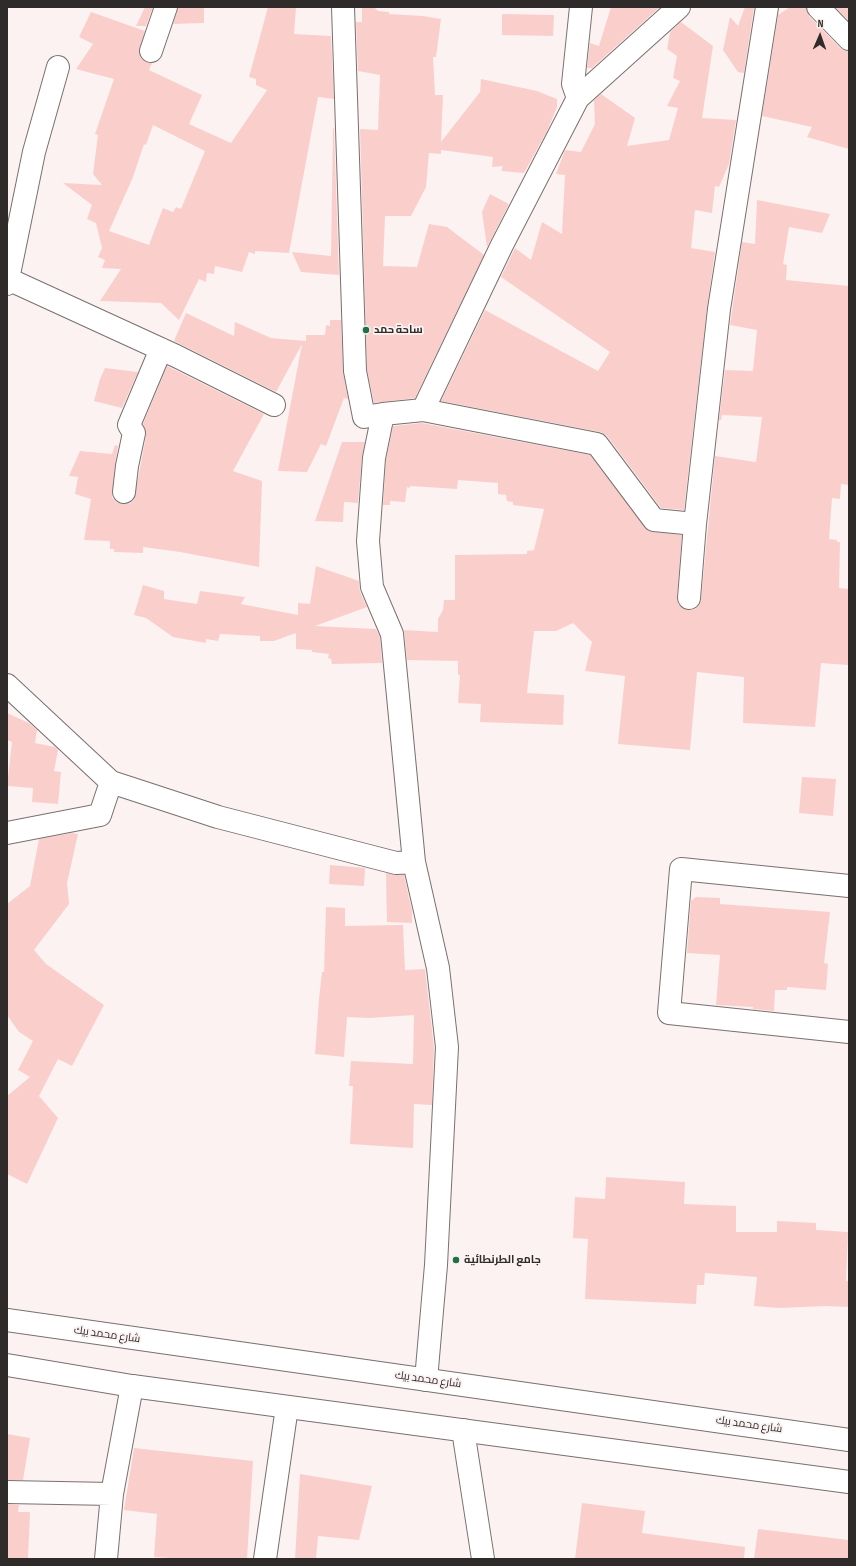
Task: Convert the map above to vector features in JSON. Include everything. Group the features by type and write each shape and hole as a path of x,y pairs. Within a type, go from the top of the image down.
{"street":[{"path":"150,51 166,7"},
{"path":"343,7 355,371 364,417 424,410 597,444 654,520 694,524"},
{"path":"578,98 572,84 581,7"},
{"path":"424,410 502,244 578,98 680,7"},
{"path":"689,598 694,524 719,309 767,7"},
{"path":"818,7 849,39"},
{"path":"58,67 34,152 7,282 161,350 274,405"},
{"path":"124,492 126,466 134,433 129,425 161,350"},
{"path":"383,414 374,458 368,541 372,587 392,634 414,862 438,968 447,1047 436,1264 426,1380"},
{"path":"7,686 111,782 218,817 396,863 414,862"},
{"path":"7,833 100,815 111,782"},
{"path":"849,886 681,870 669,1013 849,1032"},
{"name":"شارع محمد بيك","path":"7,1320 849,1440"},
{"path":"7,1366 132,1386 849,1482"},
{"path":"106,1559 112,1494 132,1386"},
{"path":"265,1559 287,1407"},
{"path":"463,1430 483,1559"},
{"path":"7,1492 112,1494"}],"building":[{"path":"145,7 153,7 146,26 136,26"},
{"path":"178,7 204,7 204,23 173,24"},
{"path":"268,7 296,7 294,34 331,36 334,99 318,97 289,253 255,251 255,254 249,252 242,272 215,266 214,274 207,273 206,282 199,279 179,320 161,303 100,301 121,269 102,268 105,260 98,257 102,248 96,223 87,219 92,205 63,183 102,185 93,174 98,135 95,134 114,79 76,69 93,44 79,37 91,12 145,31 139,53 142,59 152,63 149,70 202,95 189,124 231,143 267,90 256,85 256,79 249,77","holes":["153,125 205,151 181,209 176,207 173,212 163,208 149,245 109,231 133,177 144,144 146,145"]},
{"path":"362,7 374,7 378,11 389,12 389,14 423,16 441,19 436,57 433,57 435,95 443,95 441,142 480,92 481,79 537,91 557,99 557,107 547,131 524,173 501,171 503,166 492,167 493,157 441,150 441,154 429,153 426,187 411,216 385,216 383,266 417,267 429,224 447,227 484,255 415,398 374,403 367,370 360,129 378,130 380,75 358,71 356,22 362,22"},
{"path":"611,7 660,7 592,68 587,68 590,43 599,46"},
{"path":"745,7 754,7 744,73 738,72 723,50 730,17 738,26"},
{"path":"790,7 806,7 809,16 840,48 849,51 849,149 807,137 812,127 762,116 778,15"},
{"path":"835,7 849,7 849,21"},
{"path":"502,14 554,15 553,36 502,35"},
{"path":"681,22 713,46 702,118 736,120 729,164 719,187 715,186 712,213 695,210 691,248 715,252 707,308 684,510 661,508 607,436 600,432 441,401 485,310 598,371 610,352 501,277 515,248 531,260 542,222 562,234 565,175 556,174 565,150 581,152 595,124 594,100 601,94 635,118 627,146 669,140 678,108 667,106 680,81 673,78 677,56 667,49 670,32"},
{"path":"333,128 339,275 301,272 292,252 331,256"},
{"path":"490,194 509,204 487,247 482,212"},
{"path":"757,200 830,214 822,233 789,227 783,264 787,265 786,280 849,286 849,485 841,484 840,499 832,498 829,539 840,542 839,588 849,589 848,665 821,663 815,727 743,723 744,677 697,672 690,750 618,744 625,676 585,671 592,642 573,623 556,631 534,631 527,693 564,695 563,725 480,722 481,704 458,703 460,675 458,675 458,661 407,660 404,630 438,632 438,619 443,610 444,600 455,600 455,555 527,554 527,551 534,550 544,509 513,505 513,502 507,501 506,495 498,494 498,483 458,480 457,489 407,487 405,502 390,501 390,505 383,505 386,460 393,426 422,423 590,455 648,531 682,535 677,597 678,604 682,608 688,610 695,609 699,605 701,599 715,456 756,462 762,417 722,415 721,420 719,420 725,370 753,371 757,330 730,325 742,242 755,244"},
{"path":"186,313 234,336 235,322 271,338 306,341 306,335 325,335 326,325 330,326 330,320 341,320 343,372 348,399 344,398 326,446 321,444 307,472 278,471 302,344 276,392 174,341"},
{"path":"167,366 264,414 233,471 262,481 259,567 180,552 143,547 143,553 114,552 114,549 110,549 110,541 84,540 91,499 75,494 78,477 69,476 80,451 112,454 115,445 118,446 112,497 116,502 122,504 129,504 134,500 146,436 143,424"},
{"path":"105,368 138,372 122,408 94,401 100,379"},
{"path":"342,442 365,442 362,457 358,503 344,502 343,522 315,521"},
{"path":"316,566 359,581 360,592 367,607 315,626 376,629 380,637 382,663 332,664 331,659 328,658 329,654 312,652 312,650 296,649 296,633 274,641 260,641 260,636 220,634 218,641 206,639 206,643 173,637 146,618 134,615 143,585 164,591 164,599 197,604 200,591 245,597 241,604 298,615 298,603 310,604"},
{"path":"7,713 29,723 37,730 35,743 55,747 58,750 54,771 61,772 58,804 32,802 33,788 7,786 12,742 7,740"},
{"path":"802,777 836,779 833,816 799,813"},
{"path":"72,833 78,834 67,883 69,904 34,950 46,964 104,1005 72,1066 58,1059 39,1096 58,1118 27,1184 7,1174 7,1096 30,1077 18,1070 33,1041 19,1032 7,1015 7,904 30,886 39,839"},
{"path":"330,865 365,868 364,886 329,884"},
{"path":"386,873 404,875 412,911 412,923 387,922"},
{"path":"696,897 720,898 720,904 830,912 824,963 828,964 826,990 787,987 787,990 775,990 774,1011 753,1009 753,1007 716,1005 720,955 687,953 691,901"},
{"path":"326,907 345,908 345,926 403,925 405,970 425,969 434,1047 432,1105 414,1104 413,1148 350,1144 353,1086 349,1086 351,1061 413,1064 414,1015 370,1018 347,1017 344,1057 315,1054 319,999 322,972 324,972"},
{"path":"606,1177 685,1182 684,1204 736,1206 736,1232 777,1232 777,1221 816,1223 816,1230 848,1232 846,1281 849,1281 849,1307 826,1306 779,1308 754,1306 757,1277 705,1273 704,1285 697,1285 696,1304 585,1299 588,1239 573,1238 575,1197 605,1199"},
{"path":"7,1434 30,1438 23,1480 7,1480"},
{"path":"134,1448 253,1461 247,1559 186,1559 154,1557 157,1514 124,1510"},
{"path":"300,1474 372,1486 359,1540 318,1536 316,1559 295,1559"},
{"path":"582,1503 645,1511 642,1533 745,1547 744,1559 575,1559"},
{"path":"7,1504 19,1505 18,1512 30,1512 28,1559 7,1559"},
{"path":"758,1529 849,1540 849,1559 754,1559"}],"place":[{"name":"ساحة حمد","path":"366,330"},
{"name":"جامع الطرنطائية","path":"456,1260"}]}
